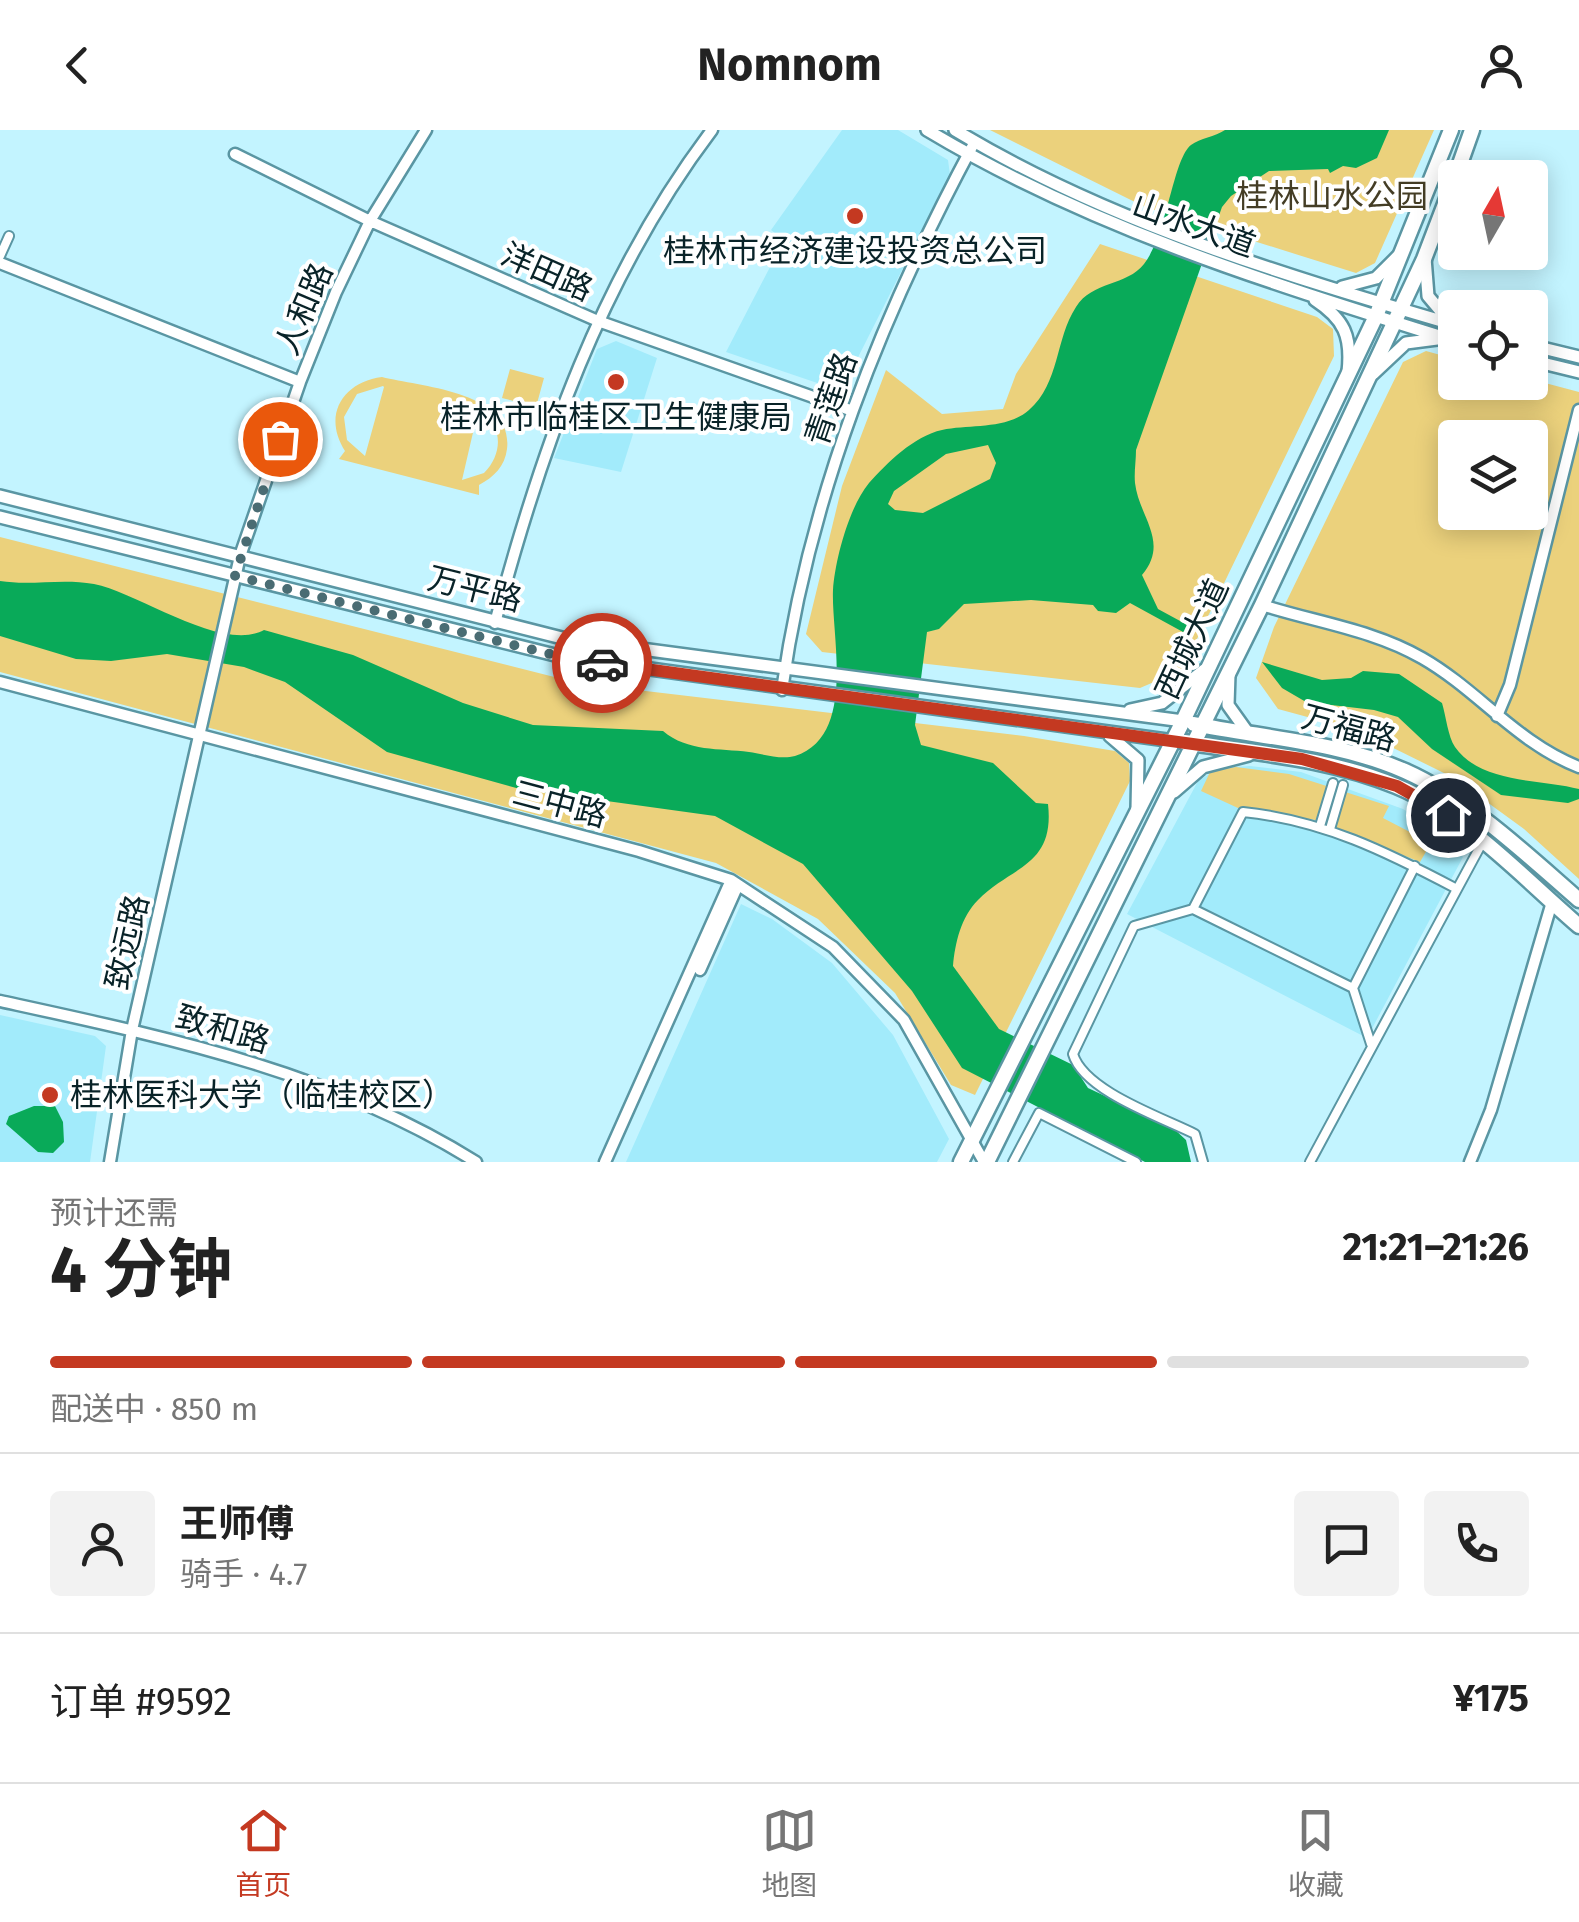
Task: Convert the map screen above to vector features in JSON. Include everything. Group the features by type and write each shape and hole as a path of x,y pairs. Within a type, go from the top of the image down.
{"highway":[{"name":"西城大道","path":"961,1162 1174,741 1379,310 1408,246 1451,130"},
{"name":"西城大道","path":"1461,160 1472,130"},
{"name":"西城大道","path":"985,1162 1190,743 1264,602 1438,222"},
{"name":"万福路","path":"1183,722 1356,754 1405,771 1456,799 1579,900"},
{"name":"万福路","path":"1174,741 1351,771 1397,786 1448,815 1579,926"}],"main road":[{"name":"山水大道","path":"927,130 1060,203 1146,240 1303,293 1438,321"},
{"name":"山水大道","path":"955,130 1118,212 1322,284 1379,310"},
{"path":"1322,284 1365,284 1408,246"},
{"path":"1425,256 1428,296 1438,307"},
{"path":"1303,293 1342,320 1348,336 1347,376"},
{"name":"山水大道","path":"1397,315 1438,334"},
{"path":"1367,380 1406,343 1438,341"},
{"path":"1548,349 1579,357"},
{"path":"1548,364 1579,372"},
{"name":"万平路","path":"0,496 566,639 1183,722"},
{"name":"万平路","path":"0,517 562,657 1174,741"},
{"path":"1109,712 1162,703 1211,663"},
{"path":"1229,670 1228,704 1248,733"},
{"path":"1096,731 1119,740 1138,760 1137,813"},
{"path":"1156,815 1181,784 1203,767 1224,758 1264,754"}],"street":[{"name":"人和路","path":"235,576 300,382 370,221 426,130"},
{"path":"496,623 526,510 598,321 644,232 712,130"},
{"name":"青莲路","path":"782,690 850,410 893,305 975,142"},
{"name":"洋田路","path":"235,154 370,221 598,321 850,410"},
{"path":"9,236 0,260 300,382"},
{"path":"1498,714 1510,685 1579,410"},
{"name":"致远路","path":"110,1162 132,1030 235,576"},
{"path":"1264,602 1378,638 1420,656 1541,745 1579,765"},
{"name":"三中路","path":"0,682 639,851 735,882 833,947 904,1020 985,1162"},
{"path":"1320,826 1338,784 1330,829"},
{"path":"1194,910 1243,812 1330,829 1457,888"},
{"path":"1310,1162 1482,842"},
{"path":"1371,1044 1353,988 1415,866"},
{"path":"609,1162 735,882"},
{"path":"1470,1162 1491,1110 1552,902"},
{"path":"1203,1162 1195,1134 1092,1083 1074,1060 1073,1054 1134,926 1194,910 1353,988"},
{"name":"致和路","path":"0,1001 246,1059 319,1085 416,1128 476,1162"},
{"path":"1014,1162 1039,1113 1136,1162"}],"shaded area":[{"path":"842,130 898,130 948,160 950,175 841,391 726,352 784,240 771,230"},
{"path":"1225,130 1389,130 1377,158 1356,168 1343,166 1330,173 1328,169 1269,171 1231,196 1222,207 1136,450 1135,483 1153,540 1150,563 1142,575 1158,609 1193,628 1183,632 1130,603 1116,613 1098,611 1093,605 1031,600 964,604 939,629 927,632 915,725 921,745 993,763 1036,803 1048,804 1045,841 1038,853 972,907 960,931 953,966 999,1029 1073,1065 1088,1088 1173,1128 1186,1140 1191,1162 1145,1162 962,1068 912,991 803,864 715,816 520,789 387,752 285,682 244,667 167,654 111,661 76,659 0,636 0,581 94,584 204,628 246,635 264,630 353,655 463,703 533,725 663,731 683,743 704,748 795,756 814,745 827,728 834,707 834,578 844,534 862,493 893,459 921,438 942,430 1010,421 1029,410 1052,374 1076,307 1091,292 1128,276 1144,264 1159,235 1185,153 1191,145","holes":["988,445 996,463 990,479 923,513 895,510 888,504 894,491 946,454"]},
{"path":"616,341 657,358 621,472 554,458 597,349"},
{"path":"1262,662 1322,680 1351,678 1363,671 1399,674 1442,703 1453,743 1466,759 1496,774 1579,789 1579,799 1568,803 1501,795 1432,749 1398,717 1374,710 1306,702 1282,688"},
{"path":"1250,766 1301,772 1403,809 1444,835 1463,857 1367,1038 1127,914 1198,781 1219,768"},
{"path":"741,904 772,919 832,963 893,1035 949,1139 937,1162 626,1162"},
{"name":"桂林医科大学（临桂校区）","path":"0,1015 95,1036 106,1046 90,1162 0,1162"},
{"path":"34,1106 55,1106 63,1122 64,1142 53,1153 38,1152 6,1124 9,1116"}],"green space":[{"name":"桂林山水公园","path":"990,130 1434,130 1375,263 1356,273 1145,207"},
{"path":"1100,244 1317,317 1333,329 1334,356 1182,670 1140,688 822,652 806,634 842,486 886,370 942,414 1003,409 1016,374"},
{"path":"1426,351 1438,354 1438,400 1548,400 1548,384 1579,392 1579,879 1524,829 1454,778 1359,731 1278,709 1256,678 1274,627 1403,362"},
{"path":"510,369 544,378 536,407 502,398"},
{"path":"382,377 441,389 481,403 496,415 505,430 506,455 498,470 479,485 479,495 339,459 345,451 336,425 340,402 368,380","holes":["384,387 365,456 347,440 344,417 357,394","478,411 496,431 495,457 484,473 462,480"]},
{"path":"0,537 578,683 1024,736 1115,751 1129,763 1130,781 975,1095 951,1085 895,993 818,919 716,863 0,672"},
{"path":"1236,767 1289,774 1389,806 1383,818 1431,843 1420,862 1315,820 1238,808 1201,791 1210,772"}],"way so far":[{"path":"280,439 235,576 562,657 602,663"}],"place":[{"name":"桂林市经济建设投资总公司","path":"855,216"},
{"name":"桂林市临桂区卫生健康局","path":"616,382"},
{"name":"桂林医科大学（临桂校区）","path":"50,1095"}],"route":[{"path":"602,663 1302,759 1397,786 1448,815"}]}
